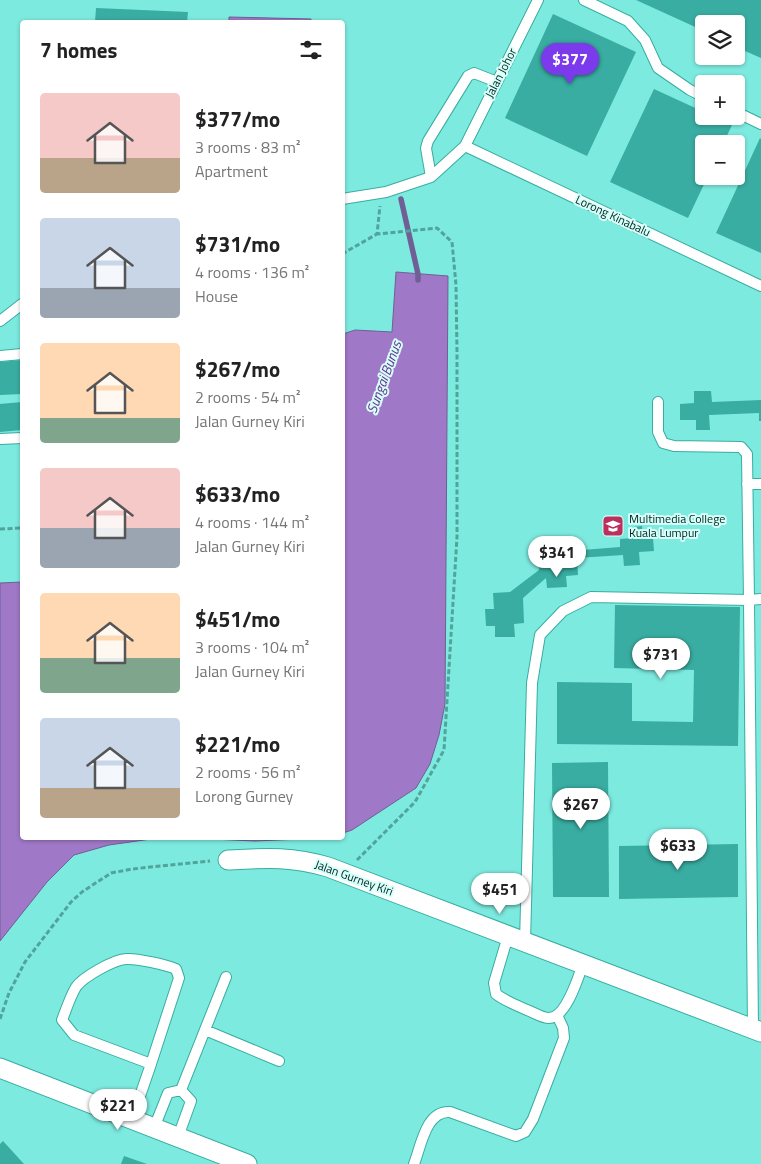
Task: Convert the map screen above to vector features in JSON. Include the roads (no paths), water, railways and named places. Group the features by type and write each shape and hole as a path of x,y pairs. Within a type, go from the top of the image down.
{"street":[{"name":"Jalan Gurney Kiri","path":"228,860 277,858 303,860 344,873 757,1030"},
{"path":"0,1068 247,1164"}],"lane":[{"name":"Jalan Johor","path":"465,146 538,0"},
{"path":"588,1 628,21 645,40 658,68 695,92"},
{"path":"431,177 426,148 428,140 468,76 474,73 497,82"},
{"path":"745,116 761,124"},
{"path":"345,199 379,193 431,177 465,146"},
{"name":"Lorong Kinabalu","path":"465,146 761,286"},
{"path":"0,322 20,306"},
{"path":"0,356 20,354"},
{"path":"658,402 658,432 663,443 674,446 741,447 747,454 757,1030"},
{"path":"0,439 20,438"},
{"path":"747,484 761,484"},
{"path":"583,964 570,997 557,1015 549,1018 504,1000 496,994 494,984 516,939 532,683 540,635 563,611 591,598 761,599"},
{"path":"132,1119 152,1064 179,978 176,969 170,966 127,958 94,972 76,987 62,1020 74,1035 152,1064"},
{"path":"182,1090 226,977"},
{"path":"414,1164 428,1124 434,1116 443,1111 516,1136 525,1132 534,1119 564,1038 563,1028 557,1015"},
{"path":"205,1030 279,1061"},
{"path":"154,1128 168,1093 182,1090"},
{"path":"178,1137 191,1102 182,1090"}],"water":[{"path":"229,17 311,19 311,20 229,20"},
{"path":"396,272 448,276 445,704 439,735 430,764 416,788 352,830 345,832 345,333 355,330 392,332"},
{"path":"20,582 20,840 144,840 109,845 74,855 47,882 0,941 0,583"},
{"path":"233,840 279,840 255,841"}],"waterway":[{"name":"Sungai Bunus","path":"401,199 418,280"}],"place":[{"name":"Multimedia College Kuala Lumpur","path":"613,526"}]}
